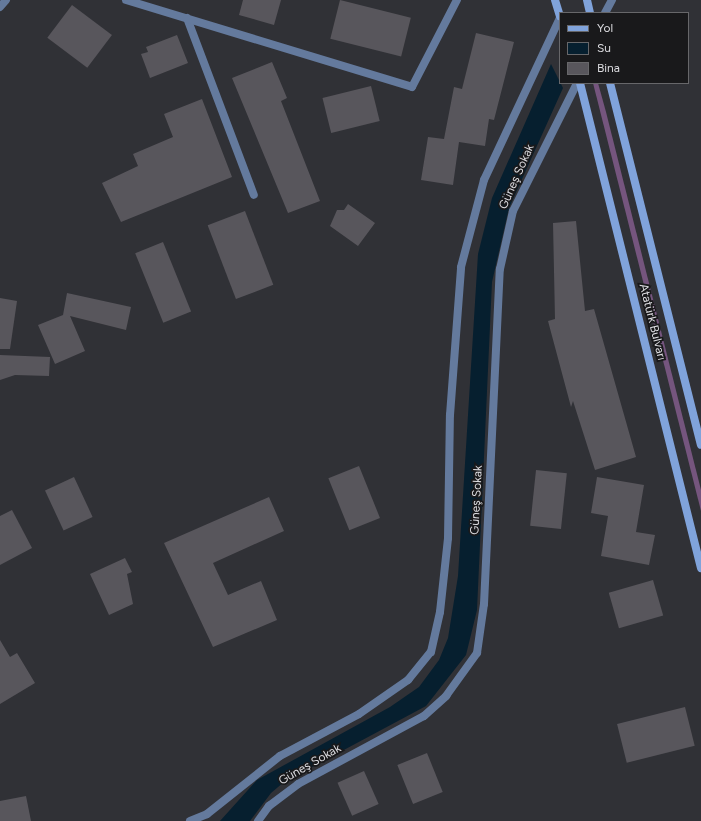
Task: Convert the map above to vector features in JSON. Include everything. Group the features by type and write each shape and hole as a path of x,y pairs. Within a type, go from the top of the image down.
{"main road":[{"path":"555,0 559,14"},
{"path":"587,0 590,12"},
{"name":"Atatürk Bulvarı","path":"579,84 701,568"},
{"name":"Atatürk Bulvarı","path":"610,84 701,445"}],"street":[{"path":"0,7 6,0"},
{"path":"126,0 412,87 457,0"},
{"path":"606,12 612,0"},
{"path":"186,18 254,195"},
{"path":"190,821 207,814 280,756 359,714 408,680 431,652 440,612 448,538 450,415 461,267 484,180 559,19"},
{"name":"Güneş Sokak","path":"258,821 269,806 298,784 424,716 446,696 477,653 483,611 500,269 513,211 578,84"}],"shaded area":[{"path":"593,84 598,84 606,112 701,490 701,511"}],"water":[{"path":"551,64 559,80 559,84 561,84 563,88 509,208 492,282 477,610 466,655 426,706 284,782 271,793 250,821 220,821 257,780 390,707 419,687 439,660 448,638 458,576 478,254 492,198"}],"building":[{"path":"243,0 281,0 274,25 239,15"},
{"path":"340,0 411,18 401,56 330,39"},
{"path":"72,5 112,35 87,68 47,38"},
{"path":"476,33 514,42 494,120 489,119 485,146 459,142 453,185 421,180 428,137 444,139 454,87 462,89"},
{"path":"177,35 188,63 150,78 141,54 148,52 146,47"},
{"path":"272,62 287,98 281,101 320,201 288,213 232,78"},
{"path":"371,86 380,121 331,133 322,98"},
{"path":"202,99 232,177 121,222 102,183 138,166 133,154 173,137 164,114"},
{"path":"348,204 375,223 358,246 330,226 337,210 344,210"},
{"path":"245,211 273,285 236,299 208,225"},
{"path":"576,221 585,311 594,309 636,457 595,470 573,401 571,407 548,321 555,319 553,223"},
{"path":"163,242 191,312 163,323 135,253"},
{"path":"67,293 131,307 126,330 70,316 85,351 55,364 38,325 63,315"},
{"path":"0,298 17,301 10,349 0,349"},
{"path":"0,355 50,357 49,376 15,375 0,380"},
{"path":"359,466 380,518 349,530 328,478"},
{"path":"536,470 567,473 561,529 530,526"},
{"path":"74,477 93,517 64,530 45,491"},
{"path":"597,477 644,485 636,532 655,535 649,565 601,556 608,516 591,513"},
{"path":"269,497 284,531 213,563 228,595 261,581 277,620 213,647 164,543"},
{"path":"12,510 32,548 0,565 0,516"},
{"path":"125,558 132,572 127,574 133,604 109,615 90,574"},
{"path":"653,580 663,616 619,628 609,593"},
{"path":"0,640 10,657 17,653 35,683 0,704"},
{"path":"685,707 695,746 627,763 617,724"},
{"path":"427,753 443,792 413,804 397,765"},
{"path":"364,771 379,804 352,816 338,783"},
{"path":"26,796 31,821 0,821 0,801"}]}
